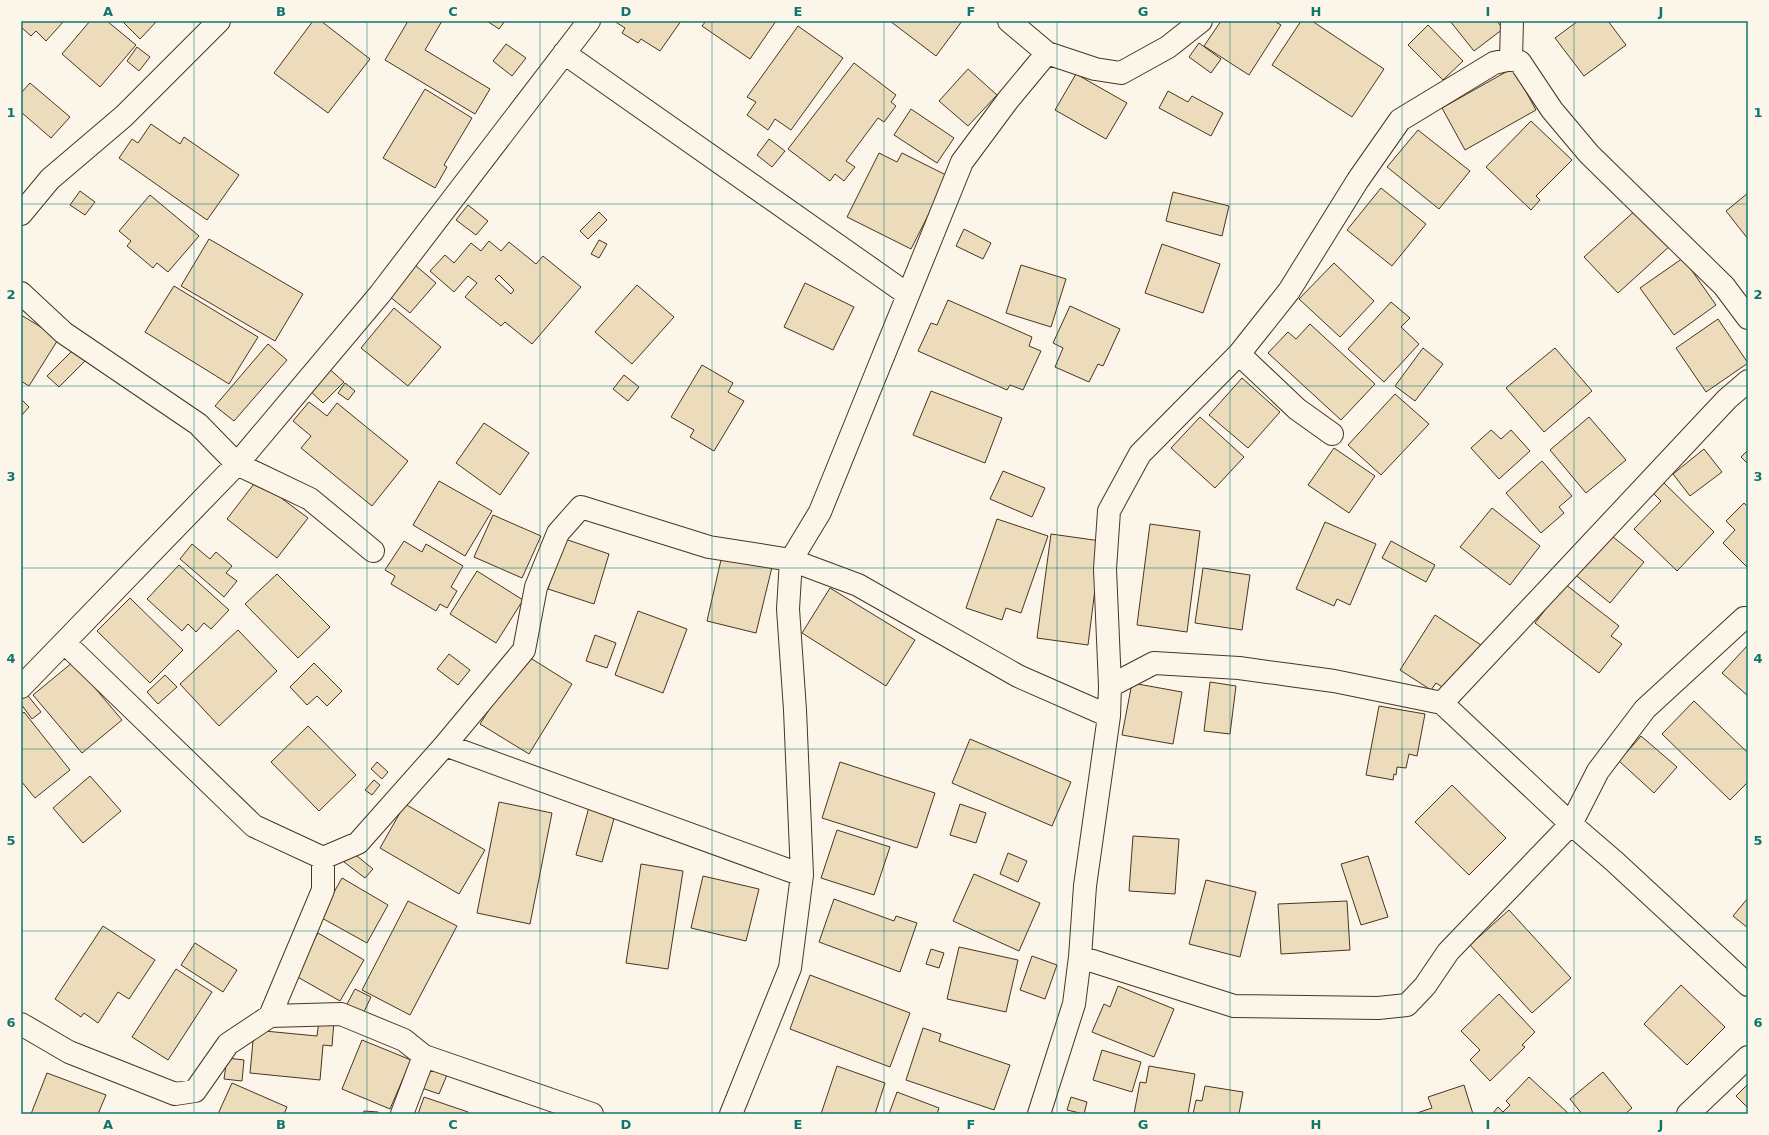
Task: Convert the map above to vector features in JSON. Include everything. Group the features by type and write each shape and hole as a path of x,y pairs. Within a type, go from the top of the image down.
{"street":[{"path":"21,214 50,179 124,116 219,21"},
{"path":"21,687 237,464 380,294 589,21"},
{"path":"1008,21 1047,54 1095,69 1121,73 1168,47 1201,21"},
{"path":"1512,21 1512,60"},
{"path":"564,53 908,294"},
{"path":"732,1114 790,968 802,875 795,710 788,609 791,560 820,512 962,162 1008,100 1047,54"},
{"path":"1039,1114 1074,1004 1080,957 1085,886 1109,716 1110,686 1105,569 1109,511 1140,454 1239,354 1288,291 1358,180 1400,120 1494,63 1512,60 1520,62 1552,110 1589,154 1724,286 1748,318"},
{"path":"21,293 64,332 198,424 237,464 310,499 373,551"},
{"path":"1239,354 1297,409 1332,434"},
{"path":"1442,703 1727,399 1748,381"},
{"path":"65,643 254,826 323,858 358,843 445,745 524,650 536,587 558,533 581,507 709,547 791,560 858,585 1018,676 1109,716"},
{"path":"1080,957 1234,1006 1378,1008 1407,1005 1426,986 1448,952 1571,824 1598,771 1645,709 1744,618"},
{"path":"1110,686 1154,663 1239,668 1334,681 1442,703 1571,824 1614,861 1748,985"},
{"path":"445,745 802,875"},
{"path":"270,1016 323,890 323,858"},
{"path":"21,1024 69,1052 175,1094 194,1091 228,1044 270,1016 341,1014 404,1040 424,1056 592,1114"},
{"path":"402,1114 424,1056"},
{"path":"1688,1114 1748,1057"}],"building":[{"path":"21,21 64,21 46,41 36,31 31,36 21,27"},
{"path":"90,21 107,21 136,45 100,87 62,54"},
{"path":"122,21 157,21 140,39"},
{"path":"313,21 321,21 370,59 328,113 274,73"},
{"path":"408,21 442,21 425,50 490,89 475,114 385,60"},
{"path":"487,21 505,21 499,29"},
{"path":"614,21 681,21 660,51 641,39 638,43 622,33 625,28"},
{"path":"706,21 776,21 750,59 702,26"},
{"path":"890,21 962,21 936,56"},
{"path":"1221,21 1274,21 1281,25 1249,75 1204,46"},
{"path":"1301,21 1312,21 1384,69 1352,117 1272,65"},
{"path":"1450,21 1497,21 1503,29 1474,51"},
{"path":"1578,21 1608,21 1626,45 1584,76 1555,38"},
{"path":"1428,25 1463,61 1443,80 1408,45"},
{"path":"798,26 843,58 791,130 775,119 768,130 747,115 756,102 747,97"},
{"path":"1199,43 1221,59 1211,73 1189,57"},
{"path":"506,44 526,58 512,76 493,61"},
{"path":"137,47 150,57 139,71 127,61"},
{"path":"854,63 896,95 891,102 896,106 884,122 878,118 846,161 855,167 844,181 835,174 830,181 788,149"},
{"path":"1513,68 1536,110 1465,150 1442,108"},
{"path":"968,69 997,95 968,126 939,101"},
{"path":"1076,74 1127,103 1106,139 1055,110"},
{"path":"30,83 70,117 51,138 21,112 21,93"},
{"path":"425,89 472,118 444,165 447,167 435,188 383,158"},
{"path":"1168,91 1188,102 1192,96 1223,113 1211,136 1159,108"},
{"path":"911,109 954,138 937,163 894,135"},
{"path":"1531,121 1572,160 1536,196 1540,200 1531,210 1486,167"},
{"path":"151,124 180,144 184,137 239,175 207,220 119,158 132,139 138,143"},
{"path":"1418,130 1470,171 1439,209 1387,167"},
{"path":"769,139 785,151 772,167 757,155"},
{"path":"879,153 897,162 902,153 948,176 911,249 847,217"},
{"path":"1381,188 1426,224 1392,266 1347,230"},
{"path":"80,191 95,202 85,215 70,205"},
{"path":"1173,192 1229,206 1222,236 1166,221"},
{"path":"1748,193 1748,239 1726,211"},
{"path":"150,195 199,236 168,272 157,263 153,268 127,246 131,241 119,231"},
{"path":"468,205 488,221 476,235 456,220"},
{"path":"1638,208 1671,245 1618,293 1584,257"},
{"path":"599,212 607,220 588,239 580,231"},
{"path":"964,229 991,243 983,259 956,246"},
{"path":"209,239 303,294 275,341 181,286"},
{"path":"599,240 607,244 599,258 591,254"},
{"path":"489,241 501,251 509,242 536,264 543,256 581,287 532,344 505,322 501,326 465,297 477,283 468,276 454,292 430,271 445,255 454,263 471,243 481,251","holes":["499,275 514,290 511,294 495,279"]},
{"path":"1162,244 1220,264 1203,313 1145,293"},
{"path":"1683,258 1716,305 1674,335 1640,288"},
{"path":"1334,263 1374,301 1340,337 1299,299"},
{"path":"415,265 436,283 410,313 389,296"},
{"path":"1021,265 1066,279 1051,327 1006,313"},
{"path":"805,283 854,307 833,350 784,327"},
{"path":"637,285 674,317 632,364 595,332"},
{"path":"174,286 258,337 229,384 145,332"},
{"path":"948,300 1032,337 1029,346 1041,351 1023,390 1010,385 1007,390 918,351 931,323 937,325"},
{"path":"1391,302 1410,318 1401,327 1419,344 1384,382 1348,349"},
{"path":"1070,306 1120,329 1103,366 1098,364 1089,382 1055,367 1063,348 1053,343"},
{"path":"394,308 441,347 408,386 361,348"},
{"path":"21,315 59,338 29,386 21,381"},
{"path":"1718,319 1748,363 1706,392 1676,348"},
{"path":"1310,324 1375,384 1341,420 1268,353 1288,332 1296,339"},
{"path":"268,344 287,360 234,421 215,406"},
{"path":"78,345 89,357 59,387 47,376"},
{"path":"1423,348 1443,364 1415,401 1395,386"},
{"path":"1555,348 1592,391 1544,432 1506,388"},
{"path":"702,365 733,383 728,392 744,401 714,451 690,437 694,430 671,417"},
{"path":"326,366 344,382 323,403 306,387"},
{"path":"624,375 639,387 628,401 613,389"},
{"path":"1242,378 1280,412 1248,448 1209,415"},
{"path":"345,383 355,391 348,400 338,393"},
{"path":"931,391 1002,418 985,463 913,435"},
{"path":"1395,394 1429,424 1381,475 1348,445"},
{"path":"21,399 29,407 21,416"},
{"path":"309,402 327,416 337,403 408,461 372,506 301,448 311,436 293,421"},
{"path":"1200,417 1244,457 1215,488 1171,448"},
{"path":"1589,417 1626,460 1586,493 1550,450"},
{"path":"484,423 529,453 500,495 456,463"},
{"path":"1491,430 1501,439 1511,430 1530,451 1499,479 1471,448"},
{"path":"1334,448 1375,476 1349,513 1308,485"},
{"path":"1704,449 1722,472 1690,496 1673,474"},
{"path":"1748,450 1748,464 1741,457"},
{"path":"1542,461 1572,496 1559,507 1564,513 1541,533 1506,493"},
{"path":"1003,471 1045,488 1032,517 990,499"},
{"path":"257,480 308,518 277,558 227,519"},
{"path":"439,481 492,511 465,556 413,525"},
{"path":"1662,481 1714,532 1677,571 1634,529 1661,501 1652,492"},
{"path":"1744,503 1748,507 1748,568 1723,543 1735,530 1726,521"},
{"path":"1492,508 1540,546 1510,585 1460,547"},
{"path":"493,515 541,536 522,578 474,557"},
{"path":"997,519 1048,536 1021,613 1006,608 1002,620 966,608"},
{"path":"1325,522 1376,544 1350,605 1337,599 1334,606 1296,589"},
{"path":"1150,524 1200,531 1187,632 1137,625"},
{"path":"1607,532 1644,562 1610,603 1573,573"},
{"path":"1051,534 1101,541 1088,645 1037,638"},
{"path":"565,539 609,554 594,604 548,589"},
{"path":"404,541 422,552 426,544 463,566 451,587 457,591 447,608 440,604 436,611 391,584 395,576 385,570"},
{"path":"1391,541 1435,565 1426,582 1382,558"},
{"path":"192,544 210,559 216,552 232,566 226,573 237,581 224,597 180,559"},
{"path":"723,551 773,563 756,633 707,621"},
{"path":"179,565 229,610 211,629 204,623 196,632 188,624 182,631 147,599"},
{"path":"1203,568 1250,575 1242,630 1195,623"},
{"path":"477,571 523,600 496,643 450,614"},
{"path":"277,574 330,627 298,658 245,604"},
{"path":"1565,584 1619,626 1611,636 1622,644 1599,673 1535,623"},
{"path":"830,588 915,640 886,686 802,633"},
{"path":"130,598 183,650 150,683 97,631"},
{"path":"638,611 687,629 663,693 615,675"},
{"path":"1435,615 1481,645 1450,692 1436,683 1431,690 1400,670"},
{"path":"238,630 277,671 219,726 180,684"},
{"path":"595,635 616,643 607,668 586,661"},
{"path":"1748,645 1748,696 1722,673"},
{"path":"449,654 470,670 458,685 437,669"},
{"path":"524,654 572,684 529,754 480,724"},
{"path":"73,662 122,720 82,753 33,695"},
{"path":"314,663 342,691 327,706 317,696 307,705 290,687"},
{"path":"165,675 177,687 158,704 147,692"},
{"path":"1210,682 1236,686 1230,734 1204,731"},
{"path":"1132,683 1182,692 1173,744 1122,735"},
{"path":"25,692 41,712 32,719 21,704 21,695"},
{"path":"1694,701 1748,753 1748,782 1730,800 1662,734"},
{"path":"1379,706 1425,714 1417,756 1409,754 1406,768 1397,767 1396,775 1394,774 1393,780 1366,775"},
{"path":"24,712 70,770 35,798 21,781 21,715"},
{"path":"308,726 356,775 319,811 271,762"},
{"path":"1641,736 1677,767 1654,793 1619,761"},
{"path":"970,739 1071,782 1052,826 952,783"},
{"path":"377,762 388,772 382,779 371,769"},
{"path":"840,762 935,793 917,848 822,818"},
{"path":"90,776 121,811 83,843 53,808"},
{"path":"374,780 380,785 372,795 365,790"},
{"path":"1452,785 1506,838 1469,875 1415,822"},
{"path":"499,802 552,813 530,924 477,913"},
{"path":"405,804 485,850 459,894 380,848"},
{"path":"960,804 986,813 976,843 950,835"},
{"path":"589,807 615,815 602,862 576,855"},
{"path":"837,830 890,847 874,895 821,878"},
{"path":"1133,836 1179,839 1175,894 1129,891"},
{"path":"352,852 373,869 365,878 344,862"},
{"path":"1008,853 1027,861 1018,882 1000,874"},
{"path":"1368,856 1388,917 1361,925 1341,864"},
{"path":"641,864 683,871 668,969 626,963"},
{"path":"974,874 1040,903 1019,951 953,921"},
{"path":"703,876 759,889 746,941 691,928"},
{"path":"342,878 388,905 367,943 320,917"},
{"path":"1206,880 1256,892 1240,957 1189,944"},
{"path":"1748,898 1748,928 1733,916"},
{"path":"834,899 894,921 896,916 917,923 900,972 819,942"},
{"path":"408,901 457,926 410,1015 362,990"},
{"path":"1347,901 1350,950 1281,954 1278,904"},
{"path":"1509,910 1571,978 1532,1013 1470,945"},
{"path":"103,926 155,960 129,999 118,992 98,1023 84,1013 81,1017 55,999"},
{"path":"318,933 364,960 340,1001 294,975"},
{"path":"195,943 237,970 223,992 181,965"},
{"path":"959,947 1018,960 1006,1012 947,999"},
{"path":"931,949 944,953 939,968 926,964"},
{"path":"1032,956 1057,965 1045,999 1020,990"},
{"path":"176,969 212,992 168,1060 132,1037"},
{"path":"810,975 910,1013 890,1067 790,1029"},
{"path":"1681,985 1725,1027 1687,1065 1644,1024"},
{"path":"1118,986 1174,1009 1154,1057 1092,1032 1104,1004 1110,1007"},
{"path":"355,989 371,997 363,1014 346,1006"},
{"path":"1499,994 1535,1032 1522,1045 1525,1047 1490,1081 1470,1060 1480,1050 1461,1031"},
{"path":"319,1020 334,1021 332,1046 323,1045 320,1080 250,1073 254,1030 317,1036"},
{"path":"923,1028 941,1034 939,1041 1010,1065 994,1110 906,1080"},
{"path":"362,1040 411,1060 390,1109 342,1089"},
{"path":"1102,1050 1141,1062 1132,1092 1093,1080"},
{"path":"227,1058 244,1060 242,1081 224,1079"},
{"path":"424,1066 447,1075 439,1094 416,1086"},
{"path":"837,1066 885,1083 875,1114 821,1114"},
{"path":"1149,1066 1195,1074 1188,1114 1134,1114 1140,1082 1146,1083"},
{"path":"1603,1072 1632,1108 1625,1114 1582,1114 1570,1099"},
{"path":"47,1073 106,1095 98,1114 31,1114"},
{"path":"1529,1077 1569,1114 1493,1113 1498,1107 1503,1112 1510,1105 1506,1101"},
{"path":"232,1083 287,1107 284,1114 218,1114"},
{"path":"1748,1084 1748,1108 1736,1096"},
{"path":"1464,1085 1473,1114 1414,1114 1432,1108 1428,1097"},
{"path":"1205,1086 1243,1092 1239,1114 1193,1114 1196,1100 1202,1101"},
{"path":"897,1092 939,1108 937,1114 889,1114"},
{"path":"424,1097 468,1112 467,1114 418,1114"},
{"path":"1071,1097 1087,1102 1084,1114 1067,1110"},
{"path":"364,1111 378,1112 378,1114 363,1114"}]}
